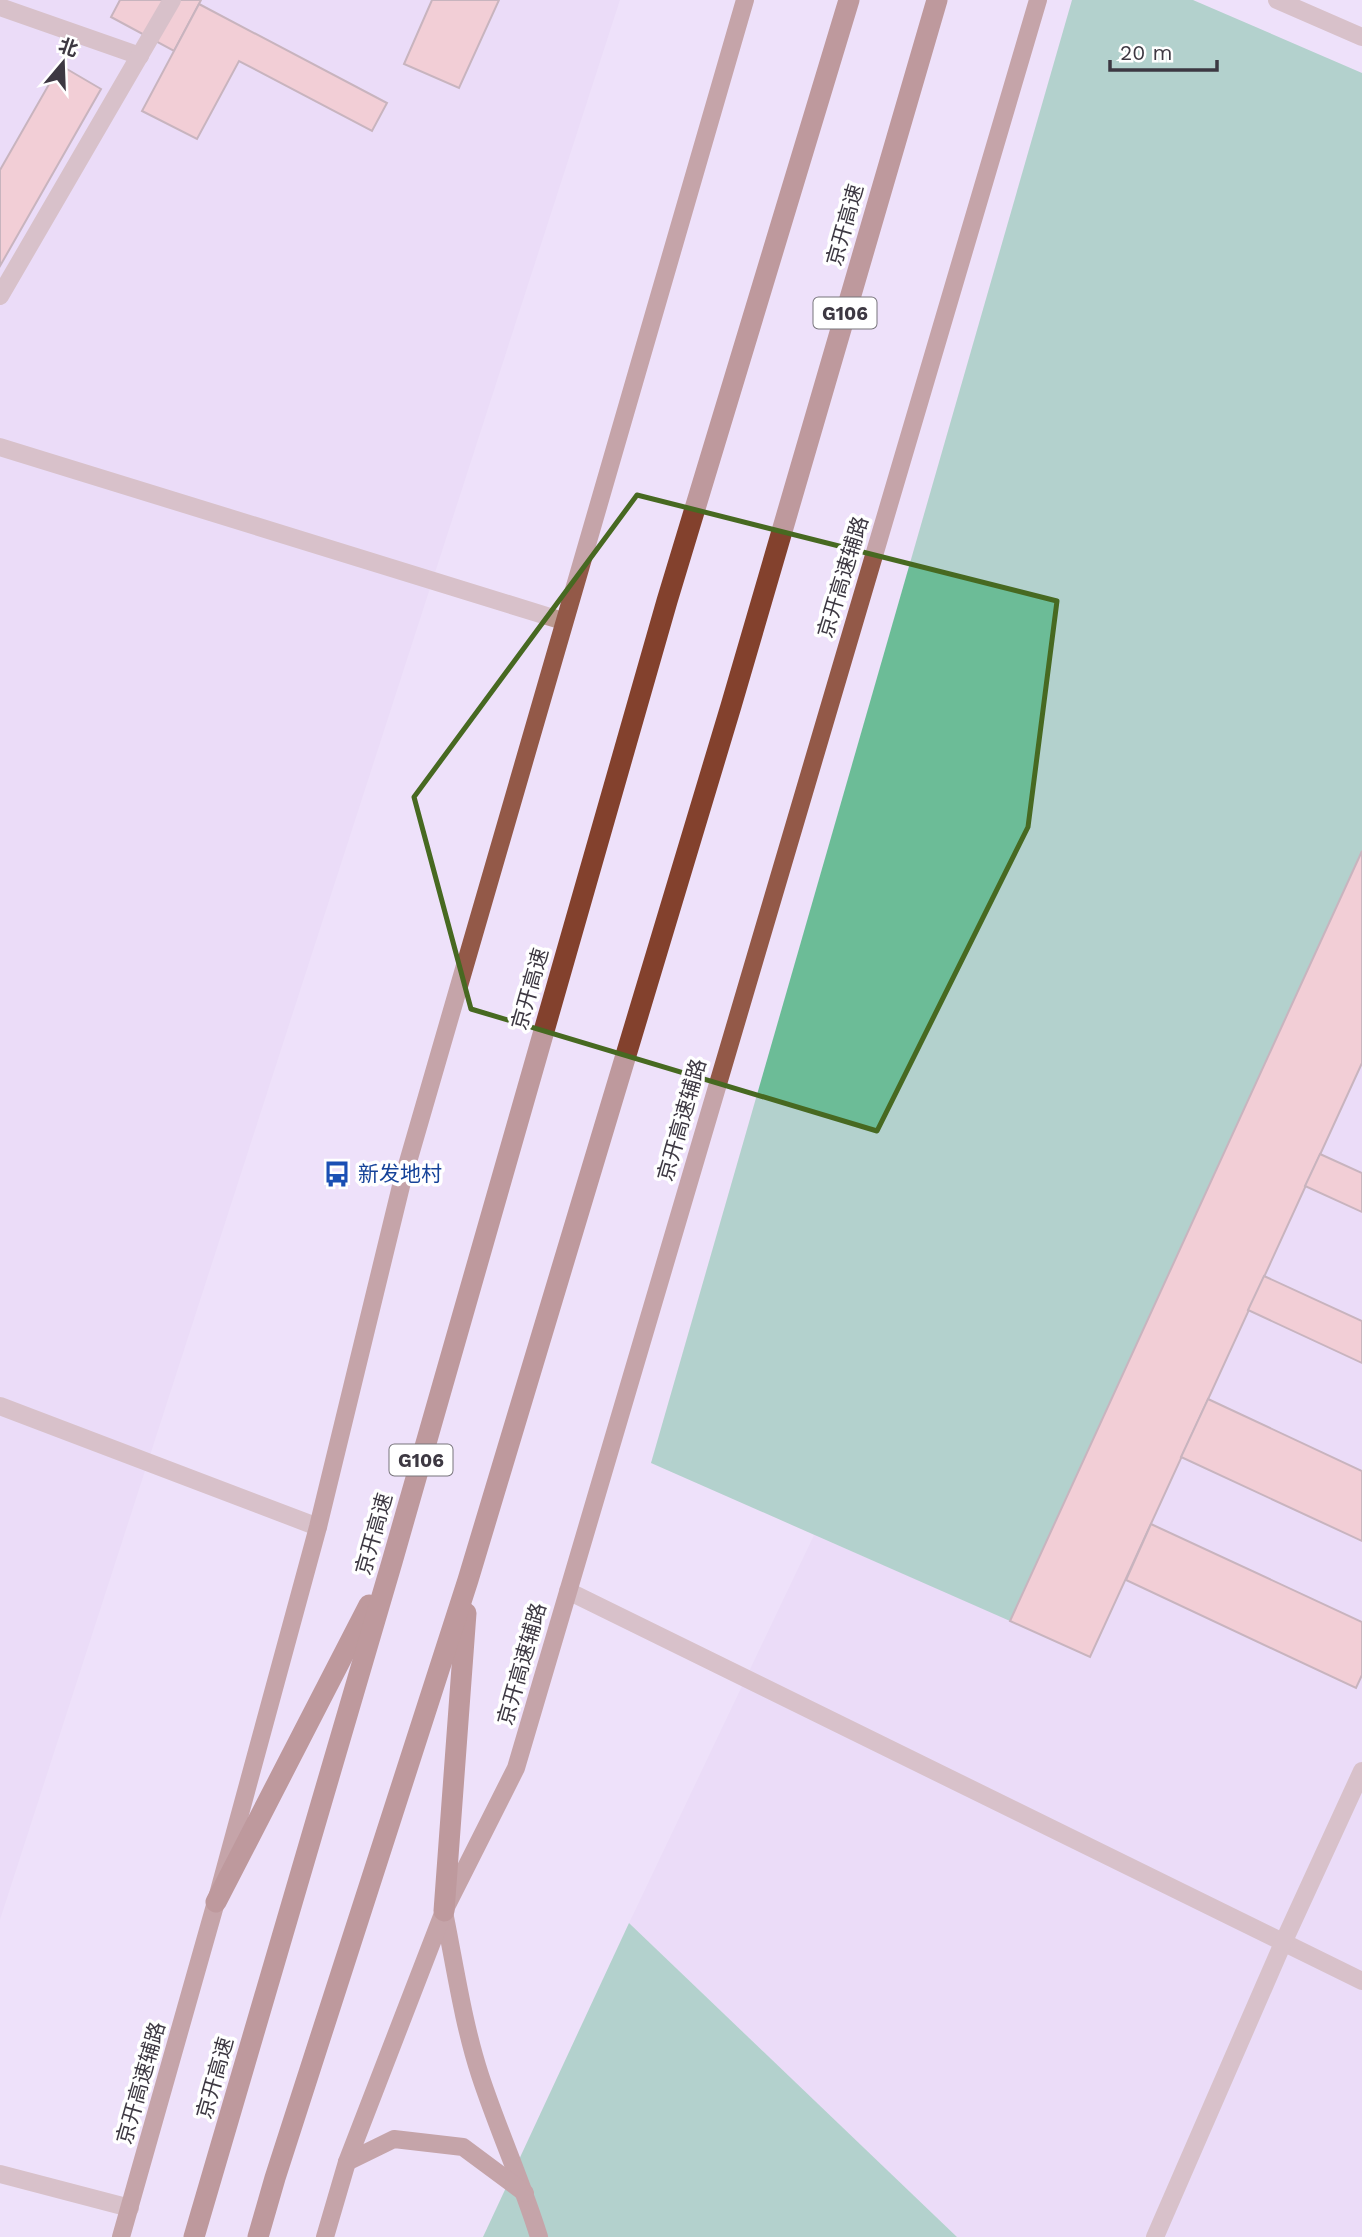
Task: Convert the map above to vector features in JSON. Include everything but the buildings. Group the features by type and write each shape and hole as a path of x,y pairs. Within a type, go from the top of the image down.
{"highway":[{"path":"216,1902 392,1562 849,0"},
{"name":"京开高速","path":"731,706 937,0"},
{"path":"258,2237 468,1580 731,706 950,0"},
{"name":"京开高速","path":"194,2237 392,1562 667,601 811,126"},
{"path":"444,1911 468,1580"}],"main road":[{"name":"京开高速辅路","path":"121,2237 318,1527 401,1186 745,0"},
{"name":"京开高速辅路","path":"325,2237 347,2162 444,1911 516,1768 1038,0"},
{"path":"444,1911 459,1990 480,2074 539,2237"},
{"path":"347,2162 394,2139 463,2147 525,2193"}],"street":[{"path":"0,296 172,0"},
{"path":"1277,0 1362,37"},
{"path":"0,7 140,56"},
{"path":"0,447 563,621"},
{"path":"0,1406 318,1527"},
{"path":"568,1591 1362,1981"},
{"path":"1155,2237 1283,1943 1362,1771"},
{"path":"0,2174 130,2208"}],"highlighted area":[{"path":"637,495 1057,601 1028,827 877,1131 471,1009 414,797"}],"shaded area":[{"path":"0,0 620,0 0,1920"},
{"path":"1362,851 1362,2237 957,2237 629,1923 814,1535 1011,1620"}],"green space":[{"path":"1072,0 1193,0 1362,73 1362,851 1010,1621 651,1463"},
{"path":"629,1923 957,2237 483,2237"}],"place":[{"name":"新发地村","path":"337,1174"}]}
